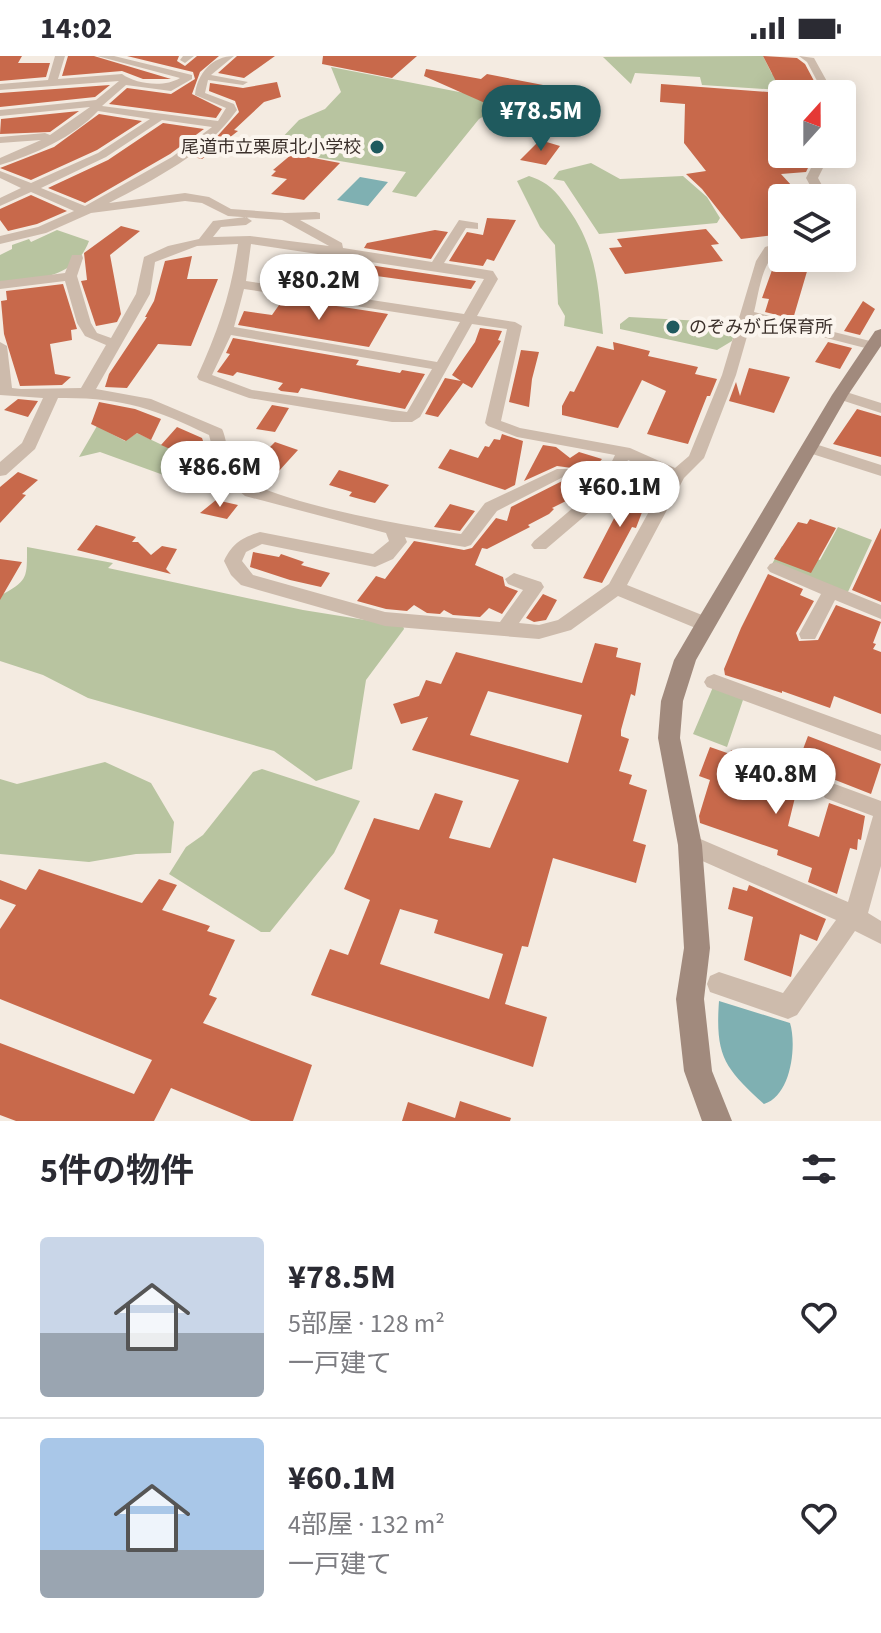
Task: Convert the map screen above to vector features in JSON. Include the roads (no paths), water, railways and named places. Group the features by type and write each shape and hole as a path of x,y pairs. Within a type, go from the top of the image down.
{"street":[{"path":"52,82 60,56"},
{"path":"0,162 56,135 98,106 124,82 171,88 188,77 102,56"},
{"path":"804,56 811,60 822,80"},
{"path":"0,240 45,229 182,159 221,125 232,110 230,106 200,95 205,77 220,58"},
{"path":"0,87 114,77 122,77 124,82"},
{"path":"205,77 243,82"},
{"path":"0,113 98,106 221,125"},
{"path":"0,202 102,155 160,117"},
{"path":"0,140 56,135"},
{"path":"0,174 82,210 185,197 205,200 228,212 286,218 350,254"},
{"path":"202,243 217,224 227,221 316,216"},
{"path":"436,266 463,223 474,226"},
{"path":"86,393 143,294 149,260 162,253 202,243 245,241 271,241 488,274 491,279 412,417 392,417 249,394 204,377 226,330 239,284 245,241"},
{"path":"393,529 398,542 387,555 375,561 260,538 239,548 233,561 237,571 247,580 375,617 410,623 504,630 539,632 564,625 616,588 677,475 696,458 729,375 765,254 768,253"},
{"path":"77,258 70,276 84,323 92,336 113,343"},
{"path":"0,285 70,276"},
{"path":"239,284 515,326 493,423 517,432 624,452 677,475"},
{"path":"717,1121 698,1071 690,999 697,948 690,845 669,738 672,701 685,660 705,624 840,395 876,346 747,314"},
{"path":"226,330 443,367"},
{"path":"0,346 2,393 86,393 134,398 216,432 227,474 251,492 393,529 465,541 491,507 563,473"},
{"path":"0,471 29,445 53,394"},
{"path":"840,395 881,408"},
{"path":"809,447 881,471"},
{"path":"540,545 608,487 624,452"},
{"path":"776,568 881,612"},
{"path":"504,630 535,587 514,579"},
{"path":"616,588 705,624"},
{"path":"808,634 832,590"},
{"path":"714,682 881,743"},
{"path":"832,792 881,810"},
{"path":"719,984 788,1007 860,905 881,821"},
{"path":"690,845 854,917 881,933"}],"water":[{"path":"360,177 388,182 368,206 337,200"},
{"path":"719,1001 790,1023 793,1044 790,1069 780,1091 764,1104 740,1081 725,1060 719,1036"}],"place":[{"name":"尾道市立栗原北小学校","path":"377,147"},
{"name":"のぞみが丘保育所","path":"673,327"}]}
